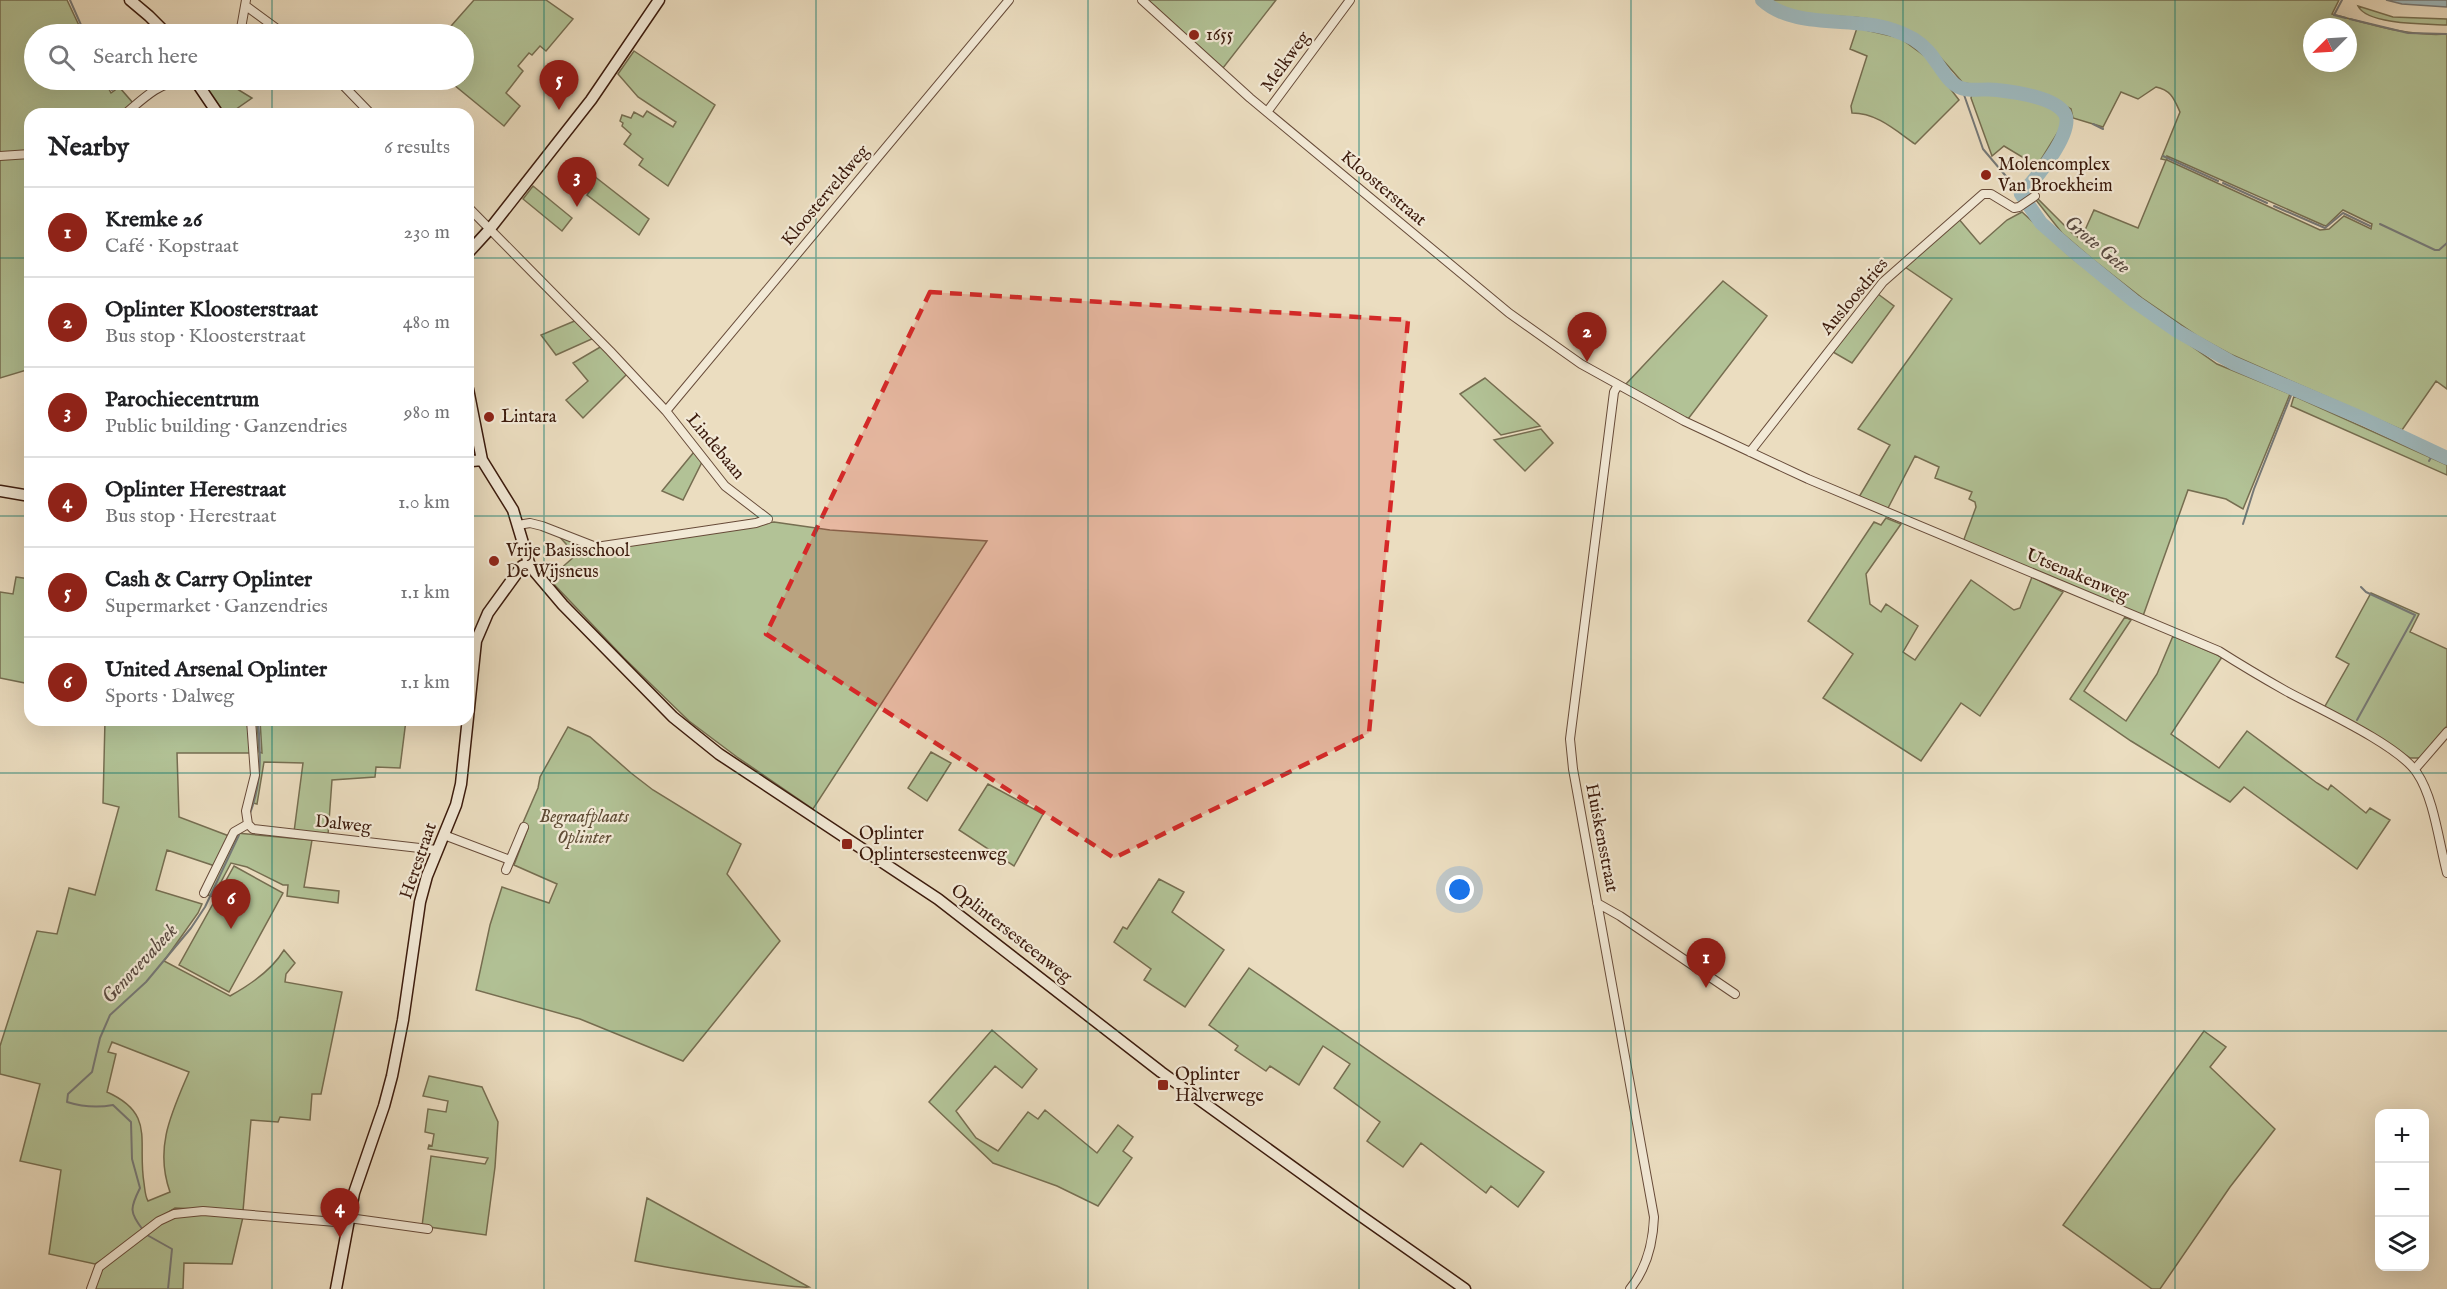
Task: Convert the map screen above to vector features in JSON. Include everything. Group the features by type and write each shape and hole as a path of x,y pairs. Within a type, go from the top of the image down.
{"street":[{"path":"130,0 158,24"},
{"path":"474,246 591,100 659,0"},
{"name":"Kloosterveldweg","path":"666,411 1009,0"},
{"name":"Kloosterstraat","path":"1142,0 1267,112 1509,313 1581,364 1618,385"},
{"name":"Melkweg","path":"1267,112 1350,0"},
{"path":"242,24 246,3 272,24"},
{"path":"137,108 156,90"},
{"path":"200,90 214,108"},
{"path":"348,90 365,108"},
{"path":"0,156 24,154"},
{"name":"Ausloosdries","path":"1750,452 1892,272 1983,194 1991,194 2009,207 2019,207 2035,196"},
{"name":"Lindebaan","path":"474,213 579,318 666,411 719,479 768,519 756,523 596,547 542,526 530,523 518,525"},
{"name":"Utsenakenweg","path":"1618,385 1684,422 1862,502 2219,651 2351,725 2400,756 2415,770 2425,789 2447,873"},
{"name":"Huiskensstraat","path":"1618,385 1614,392 1602,478 1570,739 1573,769 1654,1217 1653,1238 1648,1258 1630,1289"},
{"path":"474,419 482,460 506,496 518,525 529,563"},
{"path":"474,461 482,460"},
{"path":"0,491 24,495"},
{"name":"Herestraat","path":"474,659 480,627 488,613 522,566 529,563"},
{"name":"Oplintersesteenweg","path":"529,563 562,605 654,699 694,736 938,899 1161,1072 1465,1289"},
{"path":"204,893 234,832 248,824 246,811 255,775 251,726"},
{"name":"Herestraat","path":"336,1289 362,1168 392,1076 404,1020 420,902 437,850 456,805 466,758 469,726"},
{"path":"2415,770 2447,732"},
{"name":"Dalweg","path":"248,824 263,832 437,850"},
{"path":"506,870 524,827"},
{"path":"444,835 510,860"},
{"path":"1598,903 1735,994"},
{"path":"91,1289 99,1267 159,1221 174,1214 195,1211 349,1221 428,1229"}],"highlighted area":[{"path":"930,292 1408,320 1369,733 1114,858 766,634"}],"green space":[{"path":"0,0 67,0 78,24 24,24 24,90 109,90 111,93 115,90 122,90 133,103 126,108 24,108 24,151 0,153"},
{"path":"474,0 546,0 573,19 546,51 540,46 532,55 529,53 518,66 523,71 506,93 520,106 504,126 460,90 474,90 474,24 453,24"},
{"path":"1148,0 1276,0 1223,68"},
{"path":"1768,0 2339,0 2332,14 2346,18 2303,18 2303,72 2357,72 2357,21 2404,32 2447,34 2447,389 2436,381 2402,430 2230,354 2199,337 2142,298 2062,233 2036,200 2038,199 2074,235 2081,239 2094,210 2138,228 2166,160 2161,159 2180,112 2174,99 2165,90 2156,87 2138,99 2121,92 2103,127 2073,118 2071,109 2045,97 2018,90 1963,83 1931,48 1908,31 1895,25 1862,18 1825,16 1789,10","holes":["2167,156 2326,226 2343,210 2372,224 2371,229 2344,216 2329,229 2320,230 2167,160"]},
{"path":"2358,6 2393,17 2447,19 2447,25 2385,20 2373,17"},
{"path":"1857,28 1900,38 1926,57 1959,100 1915,144 1878,119 1852,113 1851,106 1867,56 1850,49"},
{"path":"634,51 715,105 668,186 639,165 643,159 624,144 631,134 622,126 623,123 620,121 622,115 631,118 634,112 643,117 647,111 673,127 676,122 638,97 618,74"},
{"path":"207,90 239,90 252,98 238,108 220,108"},
{"path":"1979,91 2034,101 2054,110 2062,117 2063,124 2037,166 2004,146 1992,156 1971,98 1972,94"},
{"path":"24,157 24,371 0,378 0,159"},
{"path":"594,176 649,219 639,235 587,195 592,188 591,181"},
{"path":"533,186 572,218 562,231 523,199"},
{"path":"2022,212 2073,259 2217,364 2290,394 2243,509 2226,499 2188,490 2143,616 1963,542 1976,507 1975,502 1969,499 1972,492 1935,478 1939,467 1915,456 1887,510 1859,497 1890,445 1858,429 1952,299 1902,265 1958,218 1980,244 2007,220"},
{"path":"1723,281 1767,316 1688,419 1625,385"},
{"path":"1878,294 1894,306 1852,363 1833,352"},
{"path":"577,320 594,338 556,355 541,335"},
{"path":"602,346 628,373 583,418 566,400 588,381 573,363"},
{"path":"1485,378 1540,426 1501,435 1460,394"},
{"path":"2294,396 2447,465 2447,475 2291,406"},
{"path":"1541,429 1553,443 1525,471 1494,440"},
{"path":"694,452 702,462 683,500 662,491"},
{"path":"1886,518 1901,524 1866,574 1870,604 1881,612 1886,604 1918,626 1903,652 1915,660 1971,580 2014,610 2020,608 2032,577 2063,592 1980,716 1961,703 1921,761 1823,698 1853,654 1808,621 1874,522 1881,525"},
{"path":"774,522 830,530 987,541 813,809 689,721 624,658 549,579 576,555 556,533 588,546"},
{"path":"16,577 24,578 24,683 0,678 0,592 13,594"},
{"path":"2371,593 2419,614 2410,632 2447,649 2447,726 2420,758 2410,758 2354,723 2324,708 2349,664 2336,657"},
{"path":"2125,617 2131,620 2084,691 2126,721 2157,674 2173,636 2222,657 2171,734 2219,768 2247,731 2328,790 2331,785 2366,813 2370,808 2390,820 2357,869 2244,787 2230,802 2131,741 2070,699"},
{"path":"105,726 248,726 250,753 177,753 179,817 229,836 215,866 167,850 156,890 202,904 164,961 230,996 260,976 284,950 295,963 286,974 285,982 342,992 321,1094 312,1094 310,1120 280,1117 278,1122 251,1120 243,1211 175,1208 154,1221 115,1253 95,1264 49,1254 61,1170 20,1161 40,1084 0,1074 0,1046 37,931 57,934 69,888 95,895 119,807 103,803","holes":["112,1042 189,1072 177,1101 164,1145 166,1176 170,1192 148,1201 145,1193 141,1130 138,1119 122,1101 107,1092 116,1054 108,1052"]},
{"path":"254,726 257,726 259,752 262,753 260,726 405,726 400,768 376,767 375,777 332,780 328,835 294,832 303,763 264,762 257,804 253,803 258,771"},
{"name":"Begraafplaats Oplinter","path":"568,727 590,737 653,790 741,844 727,874 780,941 683,1061 580,1019 476,990 490,925 502,887 549,903 557,884 514,865 528,828 522,825 538,788 540,777"},
{"path":"931,752 951,763 927,801 908,788"},
{"path":"988,784 1043,814 1014,866 959,830"},
{"path":"236,833 312,840 304,887 339,891 338,903 287,896 288,885 283,885 247,867 231,863 213,897 206,894"},
{"path":"234,866 283,893 229,992 179,965"},
{"path":"1159,879 1184,892 1172,912 1224,950 1185,1007 1144,980 1151,969 1114,942 1123,927 1127,929"},
{"path":"1249,968 1544,1172 1518,1207 1491,1186 1486,1193 1421,1143 1403,1167 1367,1141 1380,1122 1334,1088 1350,1064 1323,1046 1299,1085 1270,1066 1266,1071 1235,1050 1238,1046 1209,1025"},
{"path":"992,1030 1037,1069 1022,1088 995,1066 956,1111 976,1138 998,1151 1028,1112 1038,1119 1045,1110 1097,1153 1118,1125 1133,1137 1123,1151 1132,1158 1098,1206 1057,1186 993,1163 929,1102"},
{"path":"2204,1031 2226,1047 2210,1067 2275,1129 2230,1187 2160,1289 2152,1289 2063,1225"},
{"path":"429,1076 482,1087 498,1122 486,1235 422,1226 431,1156 485,1164 488,1158 428,1149 429,1145 432,1146 434,1134 425,1132 428,1109 446,1112 448,1101 423,1096"},
{"path":"647,1198 809,1287 753,1281 635,1261"},
{"path":"192,1213 243,1217 232,1264 184,1263 183,1289 93,1289 102,1268 160,1223 177,1215"}],"water":[{"path":"2386,0 2447,0 2447,7 2402,4"}],"waterway":[{"name":"Genovevabeek","path":"70,0 81,24"},
{"name":"Grote Gete","path":"1762,0 1790,15 1807,19 1877,26 1912,38 1924,47 1947,77 1961,88 2023,94 2053,103 2065,114 2067,122 2064,132 2052,156 2021,194 2041,223 2134,301 2177,331 2233,363 2364,419 2447,458"},
{"path":"2342,0 2334,15 2346,18"},
{"path":"2357,21 2408,33 2447,34"},
{"path":"1962,89 1983,149 2021,194"},
{"name":"Grote Gete","path":"2066,115 2071,117"},
{"path":"2093,124 2103,129"},
{"path":"2163,156 2218,181"},
{"path":"2223,183 2267,203"},
{"path":"2274,206 2325,228 2343,213 2370,226"},
{"path":"2380,224 2435,250 2439,250 2447,243"},
{"path":"2243,524 2254,489 2294,388"},
{"path":"2429,461 2434,452"},
{"path":"2357,720 2415,615 2366,592 2361,587"},
{"name":"Genovevabeek","path":"249,816 260,769 258,726"},
{"name":"Genovevabeek","path":"143,1230 132,1210 140,1188 132,1159 131,1122 113,1105 96,1107 73,1104 67,1102 68,1094 92,1072 100,1038 110,1015 146,982 191,928 205,907 239,835"},
{"name":"Genovevabeek","path":"147,1235 172,1249 168,1289"}],"place":[{"name":"1655","path":"1194,35"},
{"name":"Cash & Carry Oplinter","path":"559,110"},
{"name":"Molencomplex Van Broekheim","path":"1986,175"},
{"name":"Parochiecentrum","path":"577,207"},
{"name":"Oplinter Kloosterstraat","path":"1587,362"},
{"name":"Lintara","path":"489,417"},
{"name":"Vrije Basisschool De Wijsneus","path":"494,561"},
{"name":"Oplinter Oplintersesteenweg","path":"847,844"},
{"name":"United Arsenal Oplinter","path":"231,929"},
{"name":"Kremke 26","path":"1706,988"},
{"name":"Oplinter Halverwege","path":"1163,1085"},
{"name":"Oplinter Herestraat","path":"340,1238"}]}
